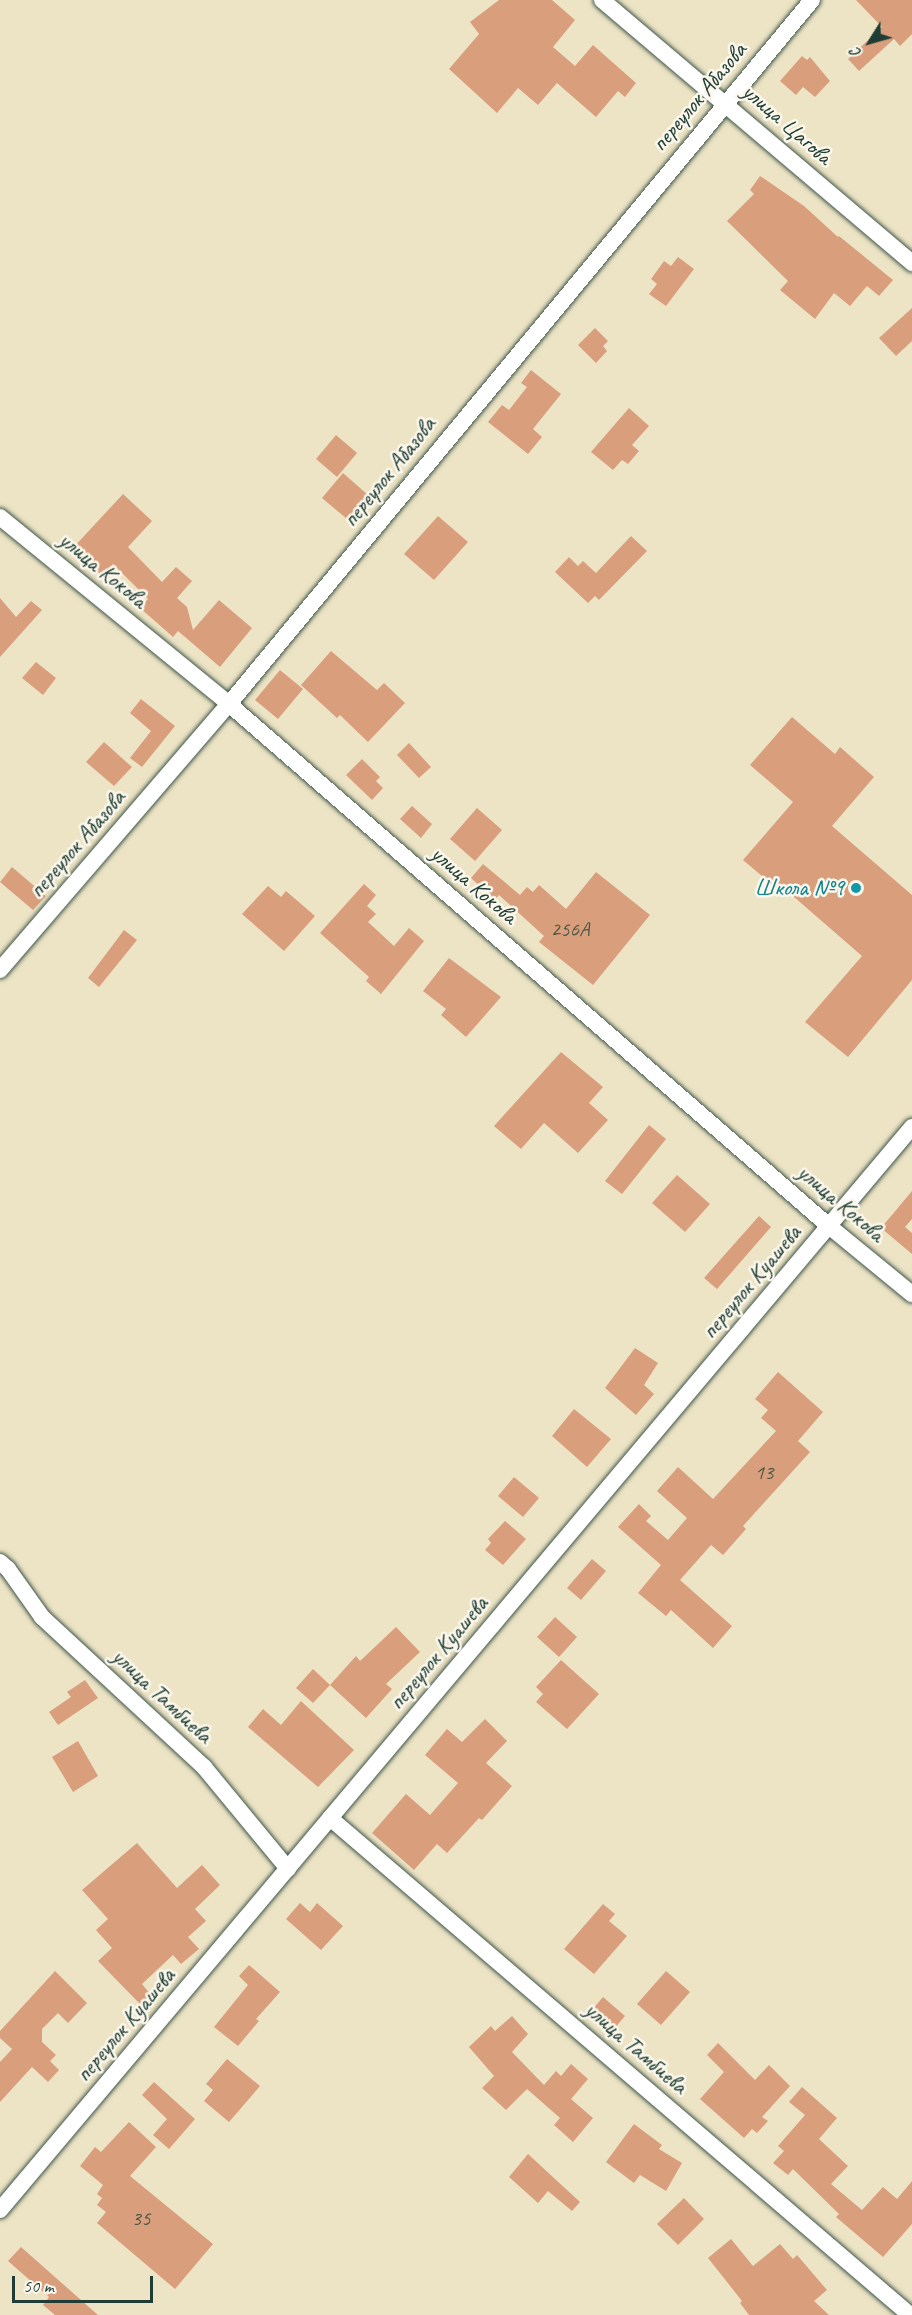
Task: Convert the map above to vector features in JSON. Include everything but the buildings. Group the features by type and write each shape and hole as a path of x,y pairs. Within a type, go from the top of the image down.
{"street":[{"name":"улица Цагова","path":"602,0 912,263"},
{"name":"переулок Абазова","path":"0,970 229,704 725,102 812,0"},
{"name":"улица Кокова","path":"0,517 229,704 830,1227 912,1294"},
{"name":"переулок Куашева","path":"0,2210 912,1127"},
{"name":"улица Тамбиева","path":"0,1562 8,1569 42,1617 204,1767 288,1869"},
{"name":"улица Тамбиева","path":"330,1818 910,2315"}],"place":[{"name":"Школа №9","path":"856,888"}]}
